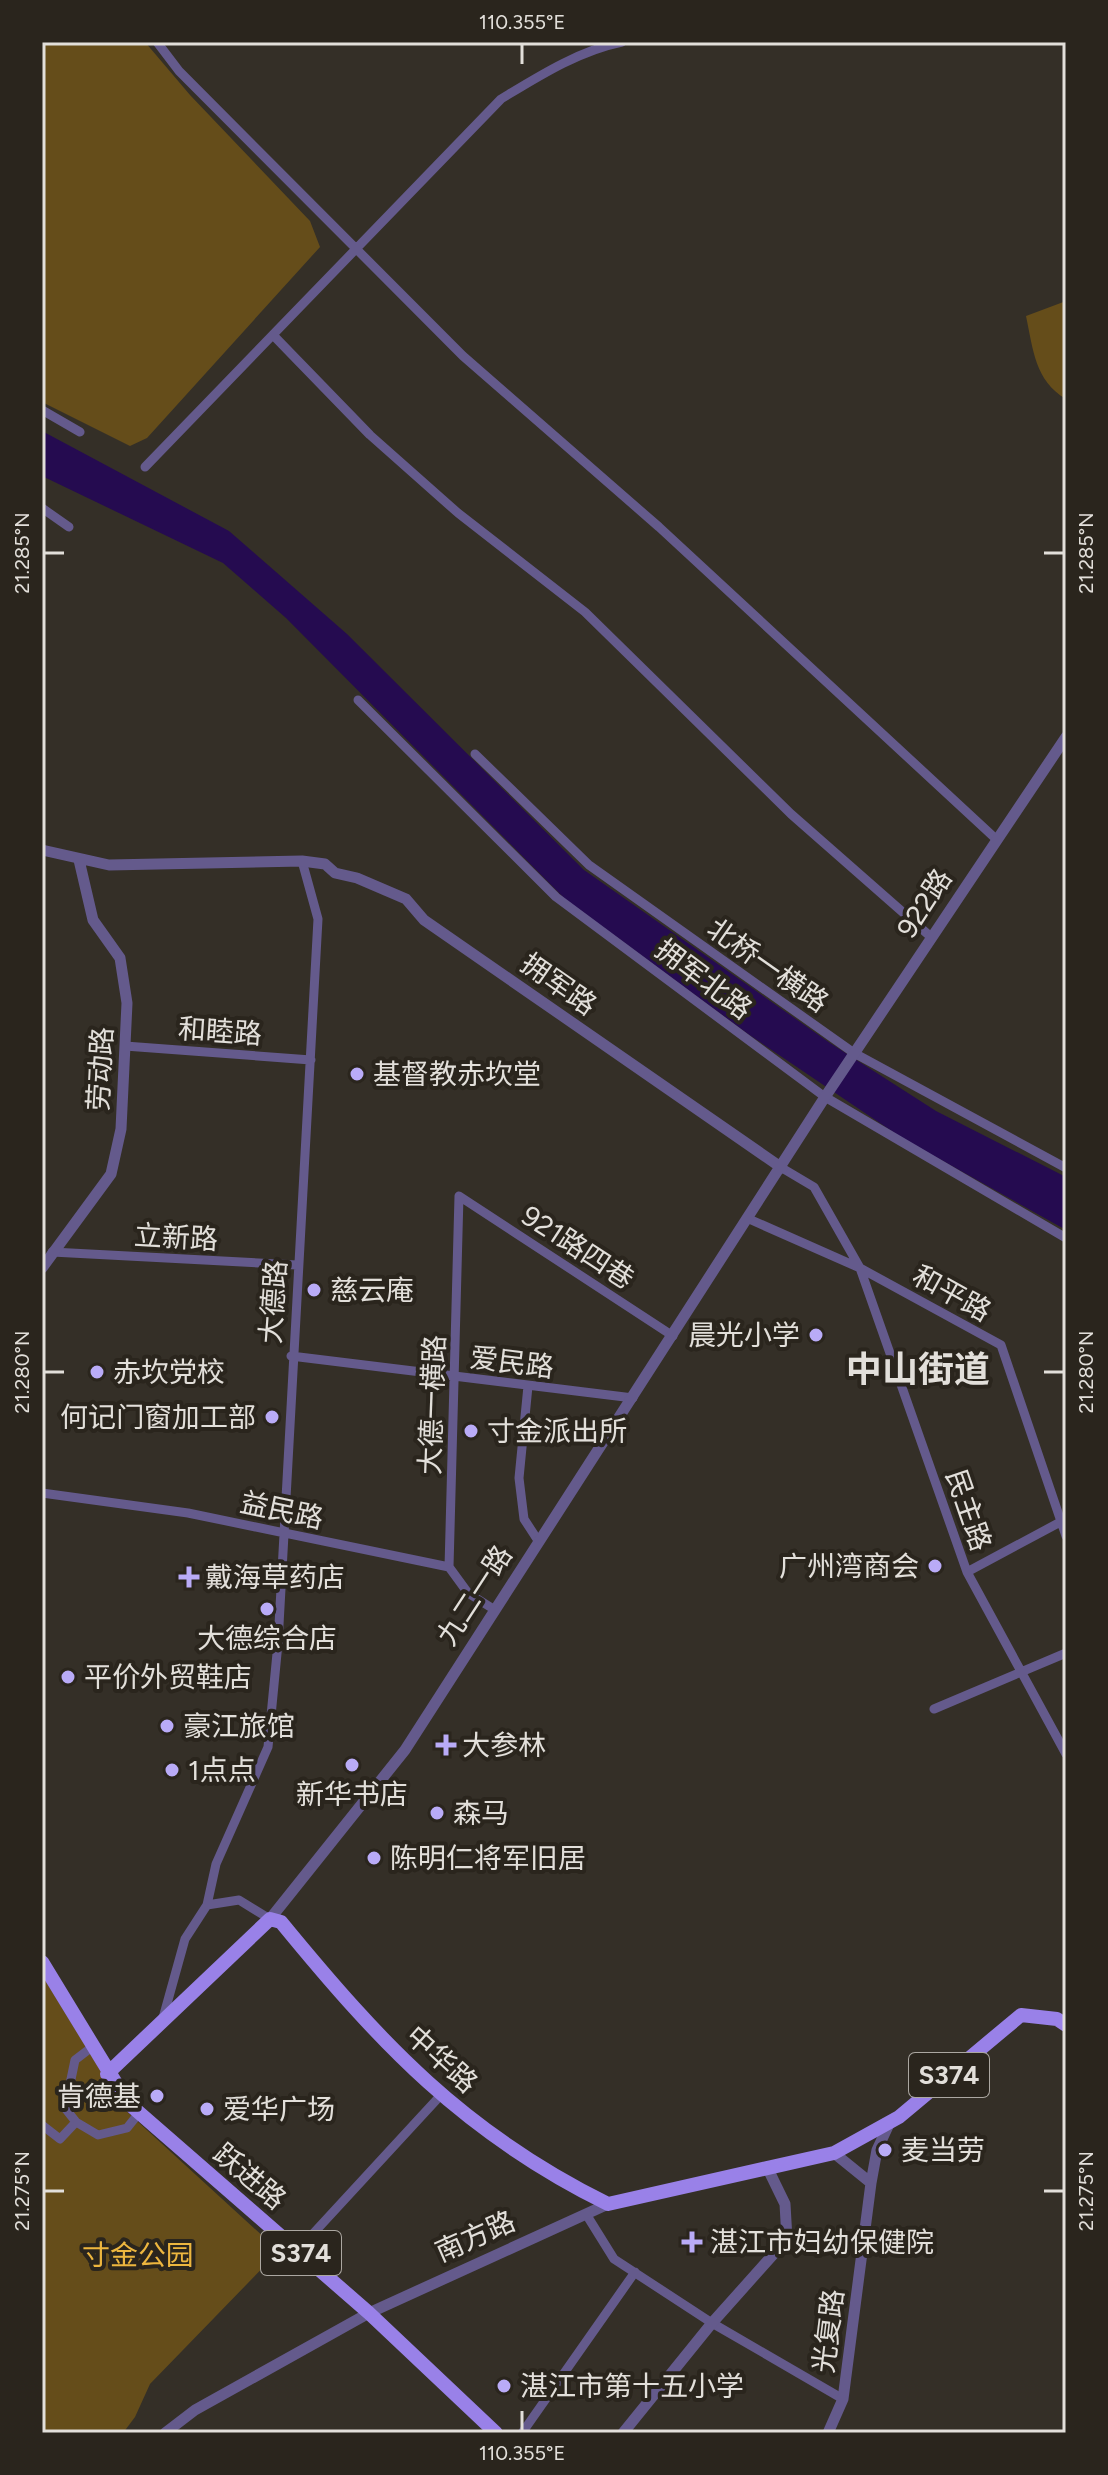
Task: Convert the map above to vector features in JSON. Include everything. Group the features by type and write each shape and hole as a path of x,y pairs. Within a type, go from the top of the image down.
{"main road":[{"name":"九二一路","path":"107,2074 270,1919"},
{"name":"中华路","path":"270,1919 281,1922 391,2050 440,2096 536,2166 608,2204"},
{"name":"跃进路","path":"42,1962 107,2074 139,2113 369,2313 496,2433"},
{"name":"S374","path":"834,2153 890,2122 1021,2015 1057,2019 1066,2025"},
{"name":"南方路","path":"608,2204 834,2153"}],"street":[{"path":"157,42 179,71 463,356 659,527 996,839"},
{"path":"145,467 501,99 555,68 602,46 622,42"},
{"path":"273,335 370,435 448,499 458,513 585,612 791,814 931,937"},
{"path":"42,410 80,432"},
{"path":"42,508 69,527"},
{"name":"拥军北路","path":"358,700 556,897 825,1097 1066,1238"},
{"name":"922路","path":"825,1097 1066,737"},
{"name":"北桥一横路","path":"475,754 589,865 854,1053 1066,1168"},
{"path":"42,850 109,865 302,861"},
{"name":"劳动路","path":"42,1268 111,1174 121,1129 127,1003 120,958 93,920 79,860"},
{"name":"大德路","path":"207,1905 216,1864 268,1747 284,1532 291,1356 318,919 302,861"},
{"name":"拥军路","path":"302,861 325,864 335,873 357,878 406,899 424,920 782,1168"},
{"name":"和睦路","path":"125,1046 311,1060"},
{"name":"九二一路","path":"270,1919 405,1750 825,1097"},
{"path":"782,1168 814,1187 860,1268"},
{"name":"921路四巷","path":"459,1196 673,1336"},
{"name":"大德一横路","path":"449,1567 459,1196"},
{"name":"和平路","path":"749,1219 860,1268 1001,1345 1064,1521 1066,1536"},
{"name":"立新路","path":"52,1252 297,1265"},
{"name":"民主路","path":"860,1268 967,1572 1066,1754"},
{"name":"爱民路","path":"291,1356 633,1398"},
{"path":"527,1386 519,1478 524,1519 539,1542"},
{"name":"益民路","path":"42,1493 188,1513 449,1567"},
{"path":"967,1572 1064,1521"},
{"path":"449,1567 468,1593 495,1610"},
{"path":"934,1709 1066,1653"},
{"path":"162,2022 185,1939 207,1905 239,1900 270,1919"},
{"path":"92,2047 75,2060 65,2108 76,2122 98,2135 127,2128 139,2113"},
{"path":"298,2250 440,2096"},
{"path":"42,2125 60,2139 76,2122"},
{"name":"光复路","path":"828,2433 843,2399 871,2183 877,2150 890,2122"},
{"path":"834,2153 871,2183"},
{"path":"623,2433 712,2323 787,2239 785,2204 767,2167"},
{"name":"南方路","path":"165,2433 195,2410 369,2313 608,2204"},
{"path":"586,2214 614,2259 712,2323 843,2399"},
{"path":"522,2433 635,2272"}],"green space":[{"path":"42,42 145,42 190,95 310,221 320,247 147,438 130,446 42,402"},
{"path":"1066,301 1066,399 1042,374 1026,316"},
{"name":"寸金公园","path":"42,1975 124,2109 279,2251 150,2384 135,2417 123,2433 42,2433"}],"shaded area":[{"path":"42,431 229,531 347,634 584,870 830,1043 936,1111 1066,1177 1066,1230 902,1138 748,1034 565,899 286,618 223,563 42,476"}],"place":[{"name":"基督教赤坎堂","path":"357,1074"},
{"name":"慈云庵","path":"314,1290"},
{"name":"晨光小学","path":"816,1335"},
{"name":"赤坎党校","path":"97,1372"},
{"name":"何记门窗加工部","path":"272,1417"},
{"name":"寸金派出所","path":"471,1431"},
{"name":"广州湾商会","path":"935,1566"},
{"name":"戴海草药店","path":"189,1577"},
{"name":"大德综合店","path":"267,1609"},
{"name":"平价外贸鞋店","path":"68,1677"},
{"name":"豪江旅馆","path":"167,1726"},
{"name":"大参林","path":"446,1745"},
{"name":"新华书店","path":"352,1765"},
{"name":"1点点","path":"172,1770"},
{"name":"森马","path":"437,1813"},
{"name":"陈明仁将军旧居","path":"374,1858"},
{"name":"肯德基","path":"157,2096"},
{"name":"爱华广场","path":"207,2109"},
{"name":"麦当劳","path":"885,2150"},
{"name":"湛江市妇幼保健院","path":"692,2242"},
{"name":"湛江市第十五小学","path":"504,2386"}],"district":[{"name":"中山街道","path":"918,1369"}]}
